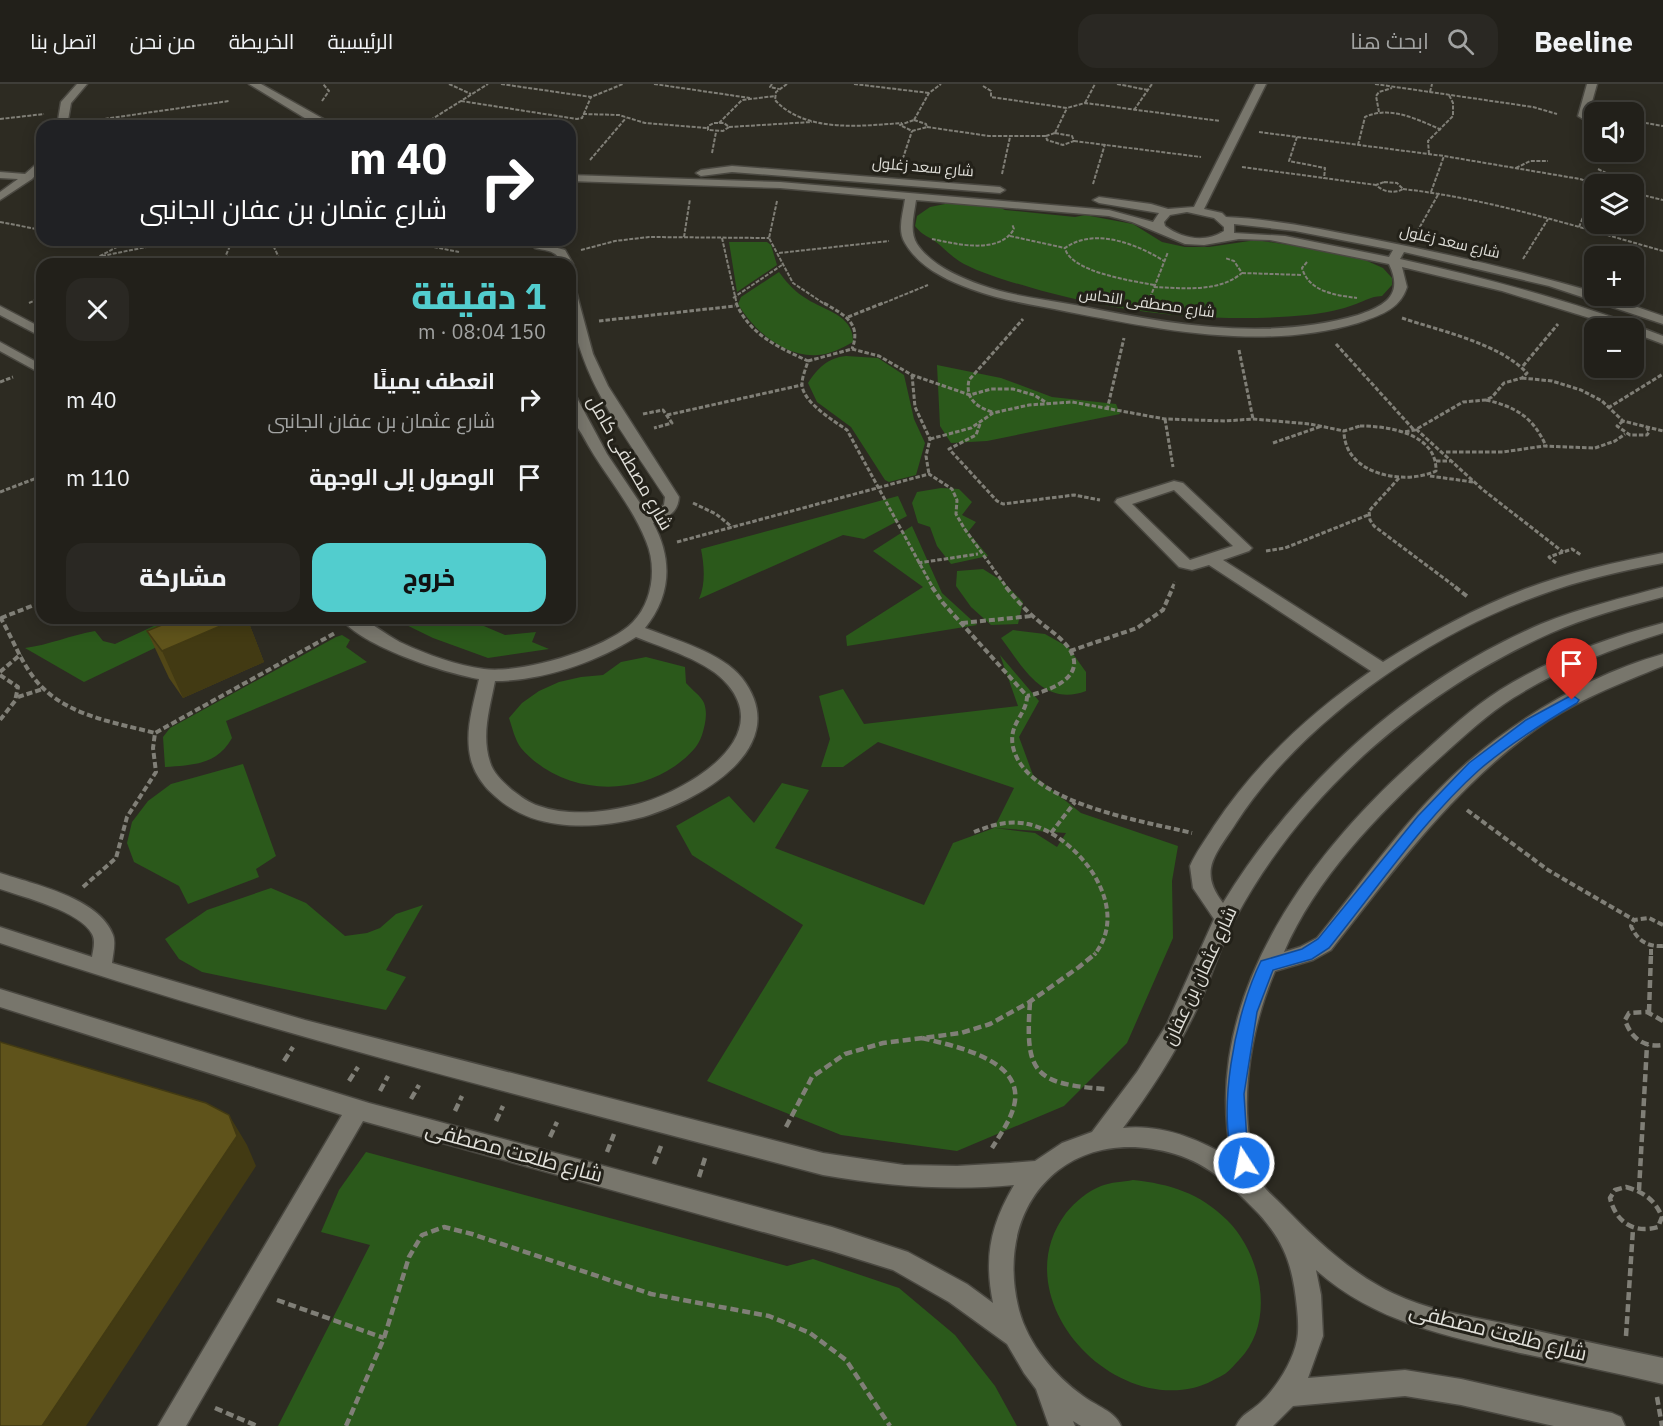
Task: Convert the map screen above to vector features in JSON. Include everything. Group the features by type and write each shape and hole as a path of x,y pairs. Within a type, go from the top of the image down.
{"street":[{"path":"63,120 66,102 82,84"},
{"path":"254,84 320,120"},
{"path":"1082,199 1128,203 1168,212 1198,210 1261,84"},
{"path":"1583,116 1592,84"},
{"path":"0,197 36,168"},
{"name":"شارع سعد زغلول","path":"675,180 708,171 732,169 895,180 1003,191"},
{"path":"0,175 28,177"},
{"name":"شارع سعد زغلول","path":"576,181 675,180 911,195 1109,213 1160,228 1175,237 1196,241 1262,235 1472,279 1572,307 1663,340"},
{"path":"907,236 911,195"},
{"name":"شارع سعد زغلول","path":"1198,210 1225,220 1270,223 1401,248 1513,273 1663,321"},
{"path":"1160,228 1158,222 1160,216 1168,212"},
{"path":"1224,237 1229,232 1230,226 1225,220"},
{"name":"شارع مصطفى النحاس","path":"907,236 918,252 932,265 986,290 1142,322 1235,330 1323,330 1354,322 1381,311 1392,303"},
{"path":"539,247 556,249 565,258"},
{"path":"1392,303 1401,290 1402,276 1394,261 1401,248"},
{"path":"0,310 36,330"},
{"path":"576,312 587,354 601,386 672,497 671,507 661,516 645,521"},
{"path":"0,346 36,367"},
{"name":"شارع مصطفى كامل","path":"358,624 413,654 449,666 488,675 529,671 568,662 604,648 634,630 654,602 661,574 656,547 645,521 600,453 576,409"},
{"path":"1176,486 1244,547 1188,565 1122,501 1176,486"},
{"path":"1225,918 1209,901 1201,883 1200,865 1226,819 1293,743 1382,670 1487,611 1546,588 1663,558"},
{"path":"1211,559 1382,670"},
{"name":"شارع عثمان بن عفان","path":"1099,1141 1160,1059 1185,1012 1225,918 1274,840 1316,791 1366,743 1424,697 1470,668 1531,635 1598,609 1663,592"},
{"path":"1248,1184 1239,1142 1236,1094 1249,1012 1267,965 1302,901 1350,834 1412,771 1468,723 1515,688 1622,639 1663,628"},
{"path":"488,675 476,741 480,762 492,782 510,799 534,812 569,817 605,817 642,810 676,798 706,781 730,761 748,738 749,718 746,699 736,682 721,668 634,630"},
{"path":"1267,965 1306,954 1324,944 1423,820 1474,767 1531,723 1593,688 1663,660"},
{"path":"0,881 83,912 96,922 104,935 101,968"},
{"path":"0,935 305,1029 823,1164 873,1174 925,1179 976,1178 1038,1171"},
{"name":"شارع طلعت مصطفى","path":"0,998 355,1108 645,1187 899,1260 958,1293 1014,1334"},
{"path":"171,1426 355,1108"},
{"path":"1062,1426 1047,1384 1014,1334 1000,1288 1000,1243 1013,1203 1038,1171 1066,1152 1099,1141 1136,1137 1176,1144 1214,1160 1248,1184 1287,1228 1309,1283 1310,1341 1288,1393 1261,1420 1249,1426"},
{"name":"شارع طلعت مصطفى","path":"1287,1228 1334,1270 1364,1292 1402,1310 1443,1323 1663,1371"},
{"path":"1288,1393 1405,1383 1461,1392 1612,1426"},
{"path":"1047,1384 1086,1416 1108,1426"}],"path":[{"path":"321,103 329,92 322,84"},
{"path":"449,84 471,94"},
{"path":"431,120 488,84"},
{"path":"501,84 591,97 623,84"},
{"path":"654,84 750,98 775,96"},
{"path":"698,90 703,84"},
{"path":"772,84 770,87 779,89"},
{"path":"788,84 779,89 775,96 782,109 797,116 855,126 914,120 926,124 927,127"},
{"path":"854,84 929,93"},
{"path":"914,120 929,93 941,84"},
{"path":"1085,103 1095,84"},
{"path":"1117,84 1148,90"},
{"path":"1134,110 1152,84"},
{"path":"1375,84 1533,107 1557,114"},
{"path":"1430,92 1432,84"},
{"path":"982,86 991,91 992,97 1067,108 1085,103 1240,126 1297,137 1444,156 1584,180"},
{"path":"1379,112 1376,96 1379,92 1395,87"},
{"path":"1430,154 1426,147 1428,141 1442,130 1454,112 1455,106 1449,95"},
{"path":"461,101 577,119 582,118 591,97"},
{"path":"718,123 738,102 750,98"},
{"path":"95,120 229,101"},
{"path":"1055,133 1067,108"},
{"path":"0,119 64,112"},
{"path":"1358,145 1365,117 1379,112 1400,114 1442,130"},
{"path":"583,114 611,114 645,123 707,128 716,132 729,127"},
{"path":"576,175 626,118"},
{"path":"707,128 710,124 718,123 729,127 819,121"},
{"path":"902,123 902,128 912,131 927,127 967,134 1010,137 1046,136 1055,133 1072,136 1074,141"},
{"path":"1644,123 1663,126"},
{"path":"895,180 912,131"},
{"path":"1046,136 1047,140 1054,144 1074,141 1105,144 1323,179 1376,185 1390,182 1403,189 1431,192 1548,219 1663,251"},
{"path":"1003,191 1010,137"},
{"path":"1297,137 1289,161 1326,168 1323,179"},
{"path":"1082,199 1105,144"},
{"path":"1431,192 1444,156"},
{"path":"1516,168 1530,161 1548,161"},
{"path":"1598,168 1609,174"},
{"path":"684,237 692,181"},
{"path":"780,185 770,238 779,253 782,265 794,284 848,317 858,334 858,340 852,349"},
{"path":"1376,185 1386,192 1398,192 1403,189"},
{"path":"1414,237 1439,194"},
{"path":"1644,195 1663,200"},
{"path":"779,253 907,236 975,246 1002,241 1010,236 1014,229 1011,221 990,202"},
{"path":"1579,227 1584,215"},
{"path":"1513,273 1548,219"},
{"path":"0,222 36,229"},
{"path":"570,258 595,244 630,236 722,238 746,241 770,238"},
{"path":"1010,236 1065,248 1076,241 1114,240 1142,247 1164,261"},
{"path":"1142,322 1154,286 1175,237"},
{"path":"722,238 735,306 744,322 760,337 808,361 852,349 891,361 912,375 970,395 991,389 1013,389 1034,395 1048,403"},
{"path":"98,258 120,246"},
{"path":"102,256 151,246"},
{"path":"228,258 226,255 230,246"},
{"path":"429,246 459,252"},
{"path":"1065,248 1071,258 1097,273 1154,286 1223,284 1232,281 1242,273 1302,275"},
{"path":"1339,250 1305,263 1302,275 1307,282 1329,292 1392,303"},
{"path":"1217,256 1234,261 1242,273"},
{"path":"734,298 782,265"},
{"path":"848,317 952,276"},
{"path":"993,413 977,405 970,395 969,380 1038,302"},
{"path":"579,323 735,306"},
{"path":"1523,366 1572,307"},
{"path":"1381,311 1485,348 1523,366 1527,373 1522,378"},
{"path":"1107,410 1128,320"},
{"path":"1235,330 1253,419"},
{"path":"1323,330 1415,430 1445,452 1450,462 1473,482 1563,552"},
{"path":"808,361 802,385 805,395 812,405 847,430 918,563 943,603 1027,696 1027,706 1016,719 1011,735 1014,752 1024,769 1041,783 1075,802 1216,839"},
{"path":"1608,408 1663,374"},
{"path":"912,375 915,407 930,439 926,456 929,474"},
{"path":"1486,400 1492,397 1504,383 1522,378 1552,381 1595,396 1623,421 1663,431"},
{"path":"667,415 802,385"},
{"path":"1403,432 1415,430 1463,402 1486,400 1526,414 1540,430 1545,446"},
{"path":"930,439 980,424 993,413 1048,403 1072,402 1165,419 1195,421 1253,419 1323,426 1344,431 1370,425 1403,432 1427,447 1436,461 1436,471 1430,476"},
{"path":"1165,419 1176,486"},
{"path":"1623,421 1617,426 1625,434 1641,437 1649,432 1647,428"},
{"path":"980,424 975,436 968,441 952,445 949,450 997,501 1003,504 1074,495 1122,501"},
{"path":"1273,443 1323,426"},
{"path":"1344,431 1342,439 1344,447 1350,455 1372,470 1400,478 1419,479 1430,476 1473,482"},
{"path":"1445,452 1503,451 1545,446 1586,449 1610,444 1625,434"},
{"path":"1436,461 1450,462"},
{"path":"656,547 929,474 945,481 955,491 959,503 956,514 978,554 1002,585 1070,651 1073,666 1065,681 1049,692 1027,696"},
{"path":"0,492 36,478"},
{"path":"1244,547 1266,551 1285,548 1368,514 1400,478"},
{"path":"672,497 696,504 716,514 732,527"},
{"path":"1368,514 1374,526 1487,611"},
{"path":"918,563 978,554"},
{"path":"1070,651 1137,628 1163,610 1171,587 1188,565"},
{"path":"36,604 1,617 43,689 55,699 89,715 155,733 344,624"},
{"path":"962,623 1032,616"},
{"path":"0,720 13,707 18,696 18,687 0,674 21,654"},
{"path":"18,696 43,689"},
{"path":"62,904 116,858 127,817 156,772 153,748 155,733"},
{"path":"1448,795 1554,876 1597,902 1634,920"},
{"path":"1051,832 1075,802"},
{"path":"774,1150 811,1077 834,1060 861,1048 889,1040 950,1035 980,1028 1007,1017 1078,968 1100,948 1107,929 1107,909 1102,889 1089,868 1077,855 1051,832 1032,825 1011,822 991,824 974,832"},
{"path":"1663,925 1651,918 1641,917 1634,920 1631,926 1634,934 1651,946 1663,946"},
{"path":"1649,1012 1651,946"},
{"path":"1030,1001 1028,1047 1032,1062 1043,1075 1059,1084 1138,1091"},
{"path":"1663,1021 1649,1012 1637,1010 1629,1013 1625,1020 1635,1038 1647,1045 1663,1045"},
{"path":"270,1082 305,1029"},
{"path":"919,1037 990,1058 1005,1070 1014,1086 1015,1103 976,1178"},
{"path":"1639,1190 1647,1045"},
{"path":"355,1108 370,1046"},
{"path":"355,1108 401,1054"},
{"path":"400,1121 432,1061"},
{"path":"444,1133 474,1072"},
{"path":"485,1144 514,1083"},
{"path":"540,1159 568,1097"},
{"path":"597,1175 624,1111"},
{"path":"645,1187 670,1123"},
{"path":"691,1200 714,1134"},
{"path":"1626,1187 1639,1190 1658,1206 1662,1218 1658,1227 1646,1232 1633,1229 1620,1221 1612,1209 1610,1198 1615,1190 1626,1187"},
{"path":"346,1426 384,1338 410,1257 422,1235 444,1227 472,1234 651,1294 769,1316 810,1333 846,1360 890,1426"},
{"path":"1624,1362 1633,1229"},
{"path":"250,1290 384,1338"},
{"path":"189,1397 257,1426"}],"green space":[{"path":"950,203 1075,217 1085,215 1133,224 1162,242 1185,247 1209,247 1256,240 1296,246 1365,260 1383,268 1392,278 1392,285 1382,296 1344,308 1313,314 1272,317 1202,317 1097,304 1004,280 972,268 956,259 915,226 917,216 930,207"},
{"path":"729,242 767,242 771,245 777,265 737,292"},
{"path":"779,272 799,293 844,320 852,333 853,342 827,353 806,355 782,347 761,332 738,304 741,297"},
{"path":"846,356 878,358 904,375 914,419 925,443 916,475 889,482 885,480 851,427 817,402 808,383 824,365 833,359"},
{"path":"937,365 1001,378 1052,397 1116,404 1120,414 987,441 951,443 940,426"},
{"path":"941,488 959,489 972,502 962,515 976,522 968,532 988,556 951,564 937,546 930,527 918,523 912,503 917,492"},
{"path":"898,496 907,516 864,539 843,535 699,599 704,580 701,549"},
{"path":"912,526 942,593 977,625 847,646 846,636 923,587 873,551"},
{"path":"983,569 1002,581 1023,602 1018,624 991,625 971,607 956,586 957,571"},
{"path":"158,624 205,624 84,682 25,648 95,631 103,641 115,644"},
{"path":"404,624 479,624 505,635 536,632 532,642 549,649 488,658 433,638"},
{"path":"1013,630 1045,634 1068,647 1086,672 1086,691 1071,695 1058,694 1046,689 1036,681 1026,672 1001,638"},
{"path":"342,635 350,640 346,647 367,662 226,721 232,738 226,747 212,759 195,764 165,767 163,737 170,728"},
{"path":"1000,655 1039,701 1019,737 1033,775 1081,813 1178,846 1172,881 1173,938 1127,1043 1064,1106 957,1151 841,1135 707,1081 803,925 692,855 676,826 729,796 754,823 782,783 809,790 775,848 924,905 953,843 994,828 1014,788 878,742 843,767 821,767 830,739 819,696 843,689 864,724 1018,706","holes":["995,828 1066,833 1057,847 1035,833"]},
{"path":"646,657 685,667 686,683 704,703 706,715 700,740 691,752 675,766 656,777 636,783 595,786 574,782 554,774 537,763 521,748 509,718 522,703 539,691 559,682 603,675 621,662"},
{"path":"243,764 276,856 256,869 259,877 188,904 179,886 134,862 127,843 132,822 148,801 171,784"},
{"path":"271,888 306,903 345,936 367,933 380,928 396,914 423,905 386,970 406,977 386,1010 202,972 179,959 165,939 207,910"},
{"path":"366,1152 787,1266 813,1259 899,1288 955,1335 995,1386 1017,1426 278,1426 370,1245 321,1232 339,1190"},
{"path":"1133,1180 1184,1191 1217,1211 1239,1235 1249,1251 1256,1270 1261,1308 1258,1327 1251,1345 1227,1372 1197,1387 1159,1390 1127,1380 1097,1363 1073,1338 1056,1309 1047,1277 1050,1245 1066,1213 1082,1197 1096,1188"}],"building":[{"path":"164,624 225,624 162,651 147,631"},
{"path":"0,1042 206,1103 229,1115 237,1136 42,1426 0,1426"}],"route":[{"path":"1244,1163 1239,1142 1236,1094 1240,1058 1249,1012 1267,965 1306,954 1324,944 1423,820 1474,767 1531,723 1572,700"}]}
